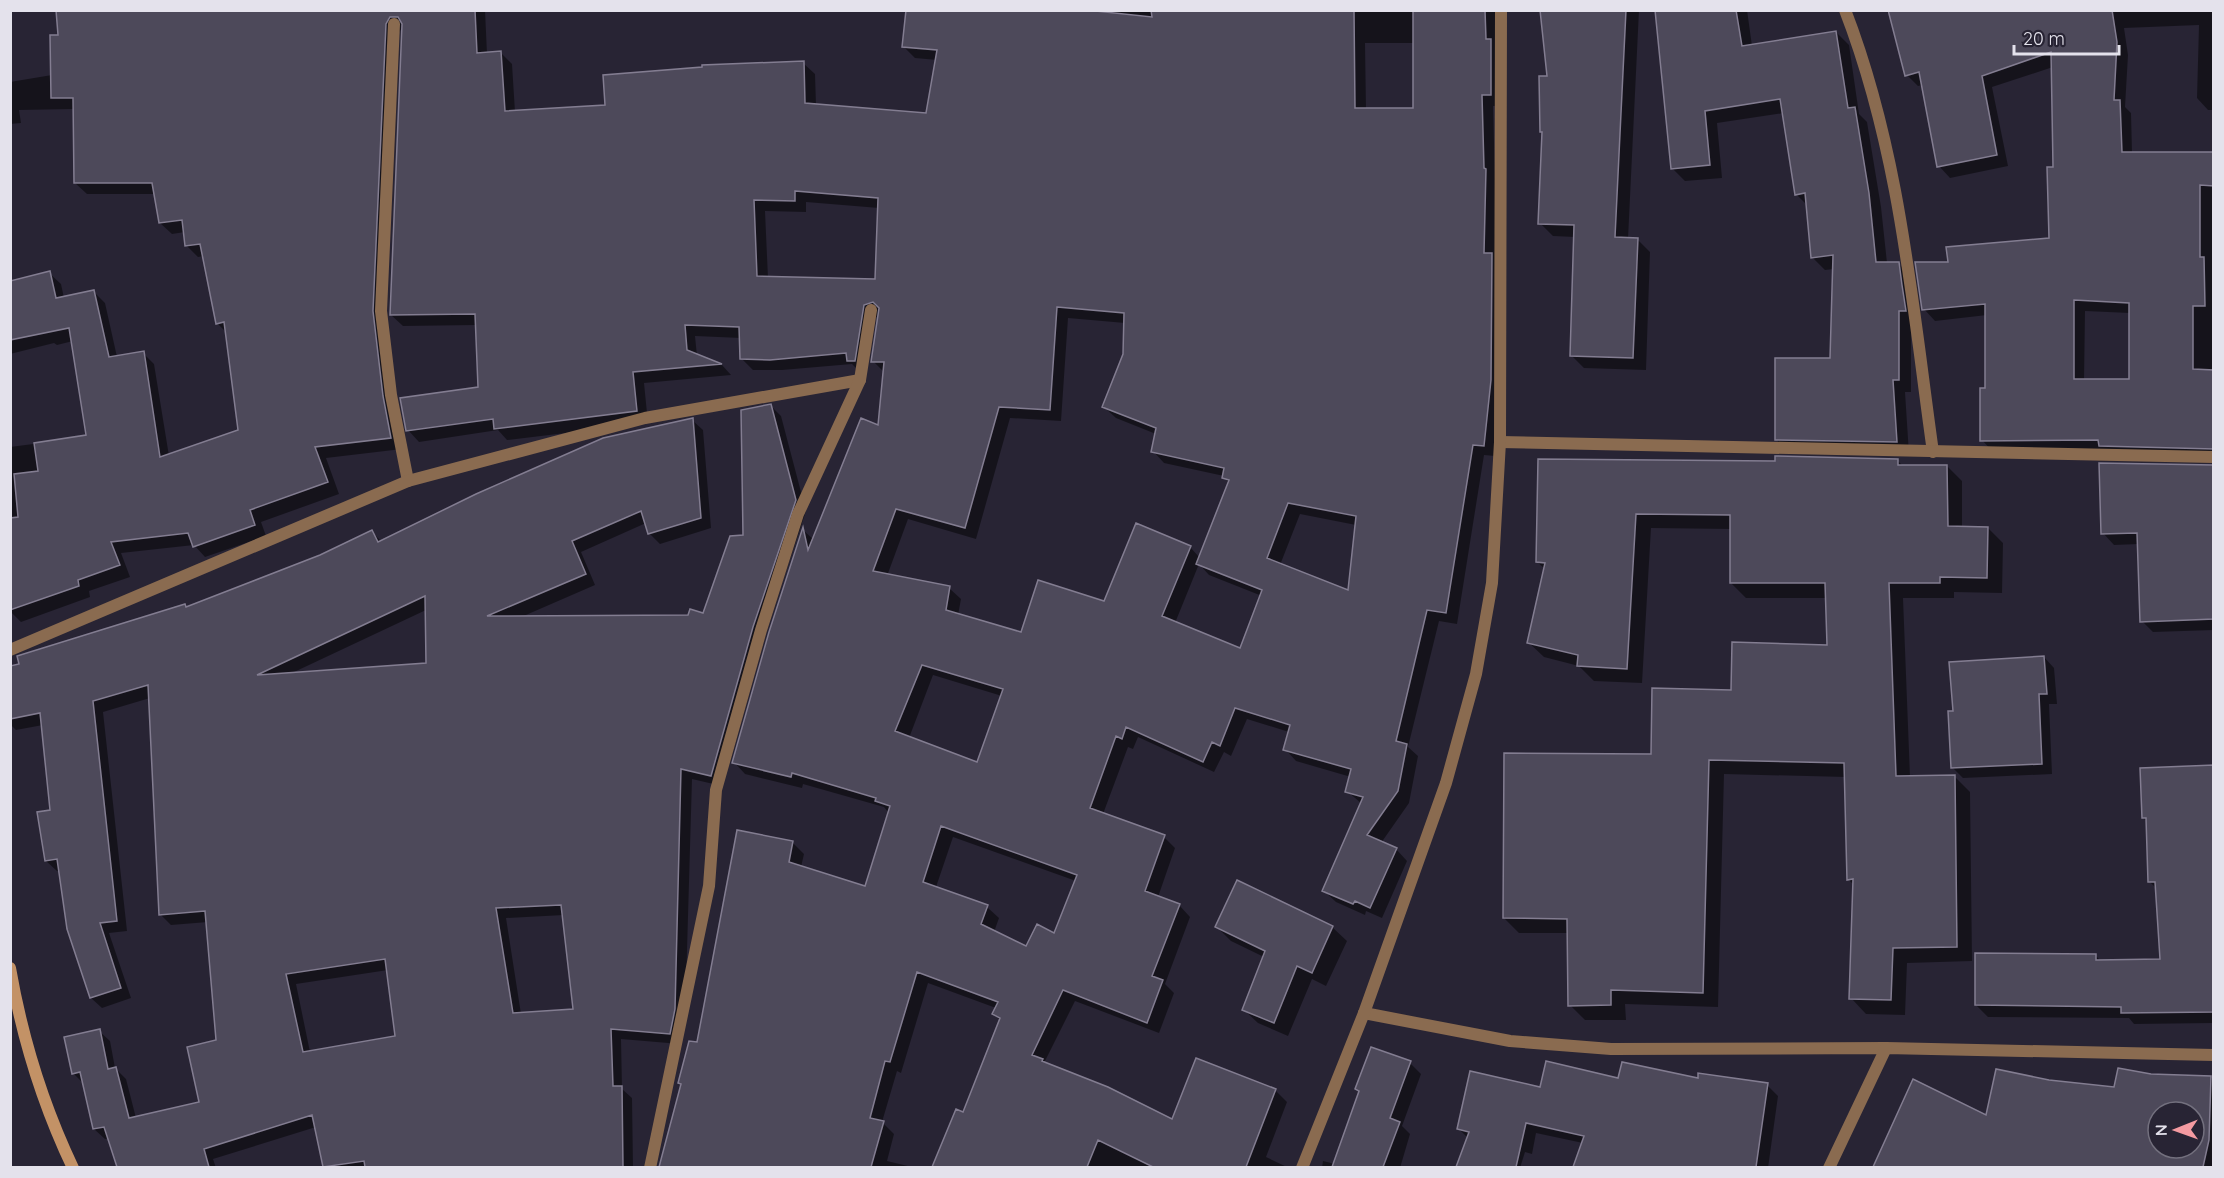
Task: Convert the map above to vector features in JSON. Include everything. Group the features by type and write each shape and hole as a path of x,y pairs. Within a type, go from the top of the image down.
{"main road":[{"path":"10,968 31,1060 60,1139 73,1167"}],"street":[{"path":"1302,1167 1364,1013 1446,783 1476,674 1492,583 1500,442 1501,10"},
{"path":"1845,10 1881,119 1892,169 1933,452"},
{"path":"394,24 381,311 391,395 408,481"},
{"path":"650,1167 709,886 717,790 761,630 798,514 860,380 871,310"},
{"path":"10,650 408,481 645,418 860,380"},
{"path":"1500,442 2214,457"},
{"path":"1364,1013 1510,1041 1611,1049 1886,1048 2214,1055"},
{"path":"1829,1167 1886,1048"}],"building":[{"path":"56,10 475,10 477,53 501,51 505,111 605,105 603,75 702,67 702,65 804,61 805,103 926,113 937,50 902,47 906,10 1086,10 1152,17 1151,10 1354,10 1355,108 1413,108 1413,10 1485,10 1486,39 1491,39 1491,95 1482,95 1484,168 1486,169 1484,253 1492,253 1491,380 1484,446 1473,445 1446,613 1427,610 1396,741 1407,744 1398,791 1367,835 1397,848 1370,908 1355,901 1353,904 1322,891 1363,797 1345,792 1351,769 1283,750 1290,725 1235,708 1220,746 1212,742 1203,762 1126,727 1122,739 1116,736 1090,808 1165,835 1145,891 1180,904 1152,976 1163,980 1147,1023 1063,990 1032,1055 1108,1087 1172,1119 1196,1058 1276,1089 1246,1167 1153,1167 1098,1140 1087,1167 932,1167 956,1109 963,1112 1000,1018 992,1014 998,1002 917,972 890,1062 885,1061 870,1118 884,1121 871,1167 659,1167 681,1084 678,1083 689,1041 697,1042 737,830 793,841 789,862 865,886 890,806 875,801 876,798 792,773 791,777 732,763 769,632 803,527 808,550 861,418 878,425 884,362 871,362 879,308 873,302 864,305 855,361 847,361 846,353 770,360 740,359 739,327 685,325 687,350 722,364 633,372 637,411 494,429 493,419 406,431 400,398 478,387 475,314 390,315 402,24 398,17 390,17 386,24 373,311 383,396 391,438 315,447 328,482 250,510 255,525 193,547 188,533 111,542 120,565 78,580 79,586 10,610 10,518 18,517 14,474 38,471 34,443 86,435 69,328 10,340 10,281 50,271 56,298 94,290 109,357 144,351 160,457 238,430 224,322 216,324 200,244 185,246 182,220 159,223 152,183 74,183 73,98 51,98 50,35 58,35","holes":["795,191 878,198 875,279 757,276 754,200 795,201","1057,307 1124,313 1123,354 1102,407 1156,428 1151,452 1224,468 1222,478 1229,480 1196,564 1262,590 1240,648 1162,616 1191,546 1136,523 1104,601 1038,580 1021,632 946,610 950,586 873,571 896,509 965,528 999,407 1050,410","1288,503 1356,516 1348,590 1267,558","922,665 1003,689 977,762 895,731","941,826 1077,875 1054,933 1037,924 1026,946 981,924 988,905 923,882"]},
{"path":"1540,10 1626,10 1615,237 1638,238 1633,358 1570,356 1574,225 1538,224 1542,132 1540,132 1539,76 1547,76"},
{"path":"1655,10 1736,10 1742,46 1836,31 1848,108 1855,107 1869,193 1876,262 1899,262 1906,311 1899,311 1899,380 1893,380 1897,442 1775,440 1775,358 1830,358 1833,255 1811,258 1805,193 1795,195 1780,99 1705,111 1710,165 1671,169"},
{"path":"1888,10 2112,10 2117,42 2114,100 2120,100 2122,152 2214,152 2214,186 2200,185 2200,257 2204,257 2205,306 2193,306 2193,369 2214,370 2214,449 2099,446 2098,440 1980,441 1980,388 1985,388 1985,304 1922,310 1915,262 1948,262 1946,247 2049,238 2047,167 2053,167 2051,52 1982,76 1997,155 1937,167 1919,72 1905,76","holes":["2074,300 2129,303 2129,379 2074,379"]},
{"path":"771,404 796,500 753,627 711,776 681,769 675,1009 670,1034 611,1029 613,1086 622,1086 623,1167 365,1167 364,1161 323,1167 312,1115 204,1149 209,1167 117,1167 104,1127 93,1129 80,1072 72,1074 64,1037 100,1029 108,1069 116,1067 129,1118 199,1102 187,1047 216,1040 205,911 159,915 148,685 93,701 117,921 100,923 121,988 90,998 67,929 57,859 45,861 37,812 50,810 40,713 10,719 10,666 19,664 17,656 185,604 186,607 320,555 372,530 378,542 476,494 603,438 693,418 701,518 648,534 641,511 572,541 586,574 487,616 688,615 690,609 703,613 730,536 743,535 741,410","holes":["425,596 426,663 257,675","561,905 573,1009 513,1013 496,908","385,959 395,1036 303,1052 286,974"]},
{"path":"1775,456 1898,459 1898,465 1947,465 1948,526 1988,527 1987,578 1940,577 1940,583 1889,583 1896,776 1955,775 1957,947 1893,948 1891,1000 1849,999 1853,879 1847,880 1844,763 1709,760 1703,993 1611,990 1611,1005 1568,1006 1567,919 1503,918 1504,753 1651,754 1652,688 1731,690 1732,642 1827,645 1825,583 1730,583 1730,515 1636,514 1627,669 1577,666 1578,655 1527,643 1545,563 1536,562 1538,459 1775,461"},
{"path":"2099,463 2214,465 2214,619 2140,622 2137,533 2101,534"},
{"path":"2044,656 2047,694 2039,694 2042,764 1951,768 1948,711 1953,711 1949,662"},
{"path":"2214,765 2214,1012 2121,1013 2121,1007 1975,1005 1975,953 2096,954 2096,960 2160,959 2155,882 2148,882 2146,818 2142,818 2140,768"},
{"path":"1237,880 1333,926 1312,973 1297,966 1274,1023 1242,1010 1265,951 1215,927"},
{"path":"1371,1047 1411,1061 1390,1118 1400,1122 1383,1167 1332,1167 1359,1091 1355,1089"},
{"path":"1546,1061 1618,1078 1622,1062 1698,1078 1698,1073 1768,1083 1756,1167 1573,1167 1584,1136 1526,1123 1516,1167 1456,1167 1469,1132 1457,1129 1470,1071 1540,1087"},
{"path":"2118,1068 2151,1074 2211,1076 2209,1140 2206,1154 2206,1100 2146,1100 2146,1160 2205,1160 2203,1167 1873,1167 1913,1079 1986,1115 1996,1069 2049,1080 2114,1087"}]}
